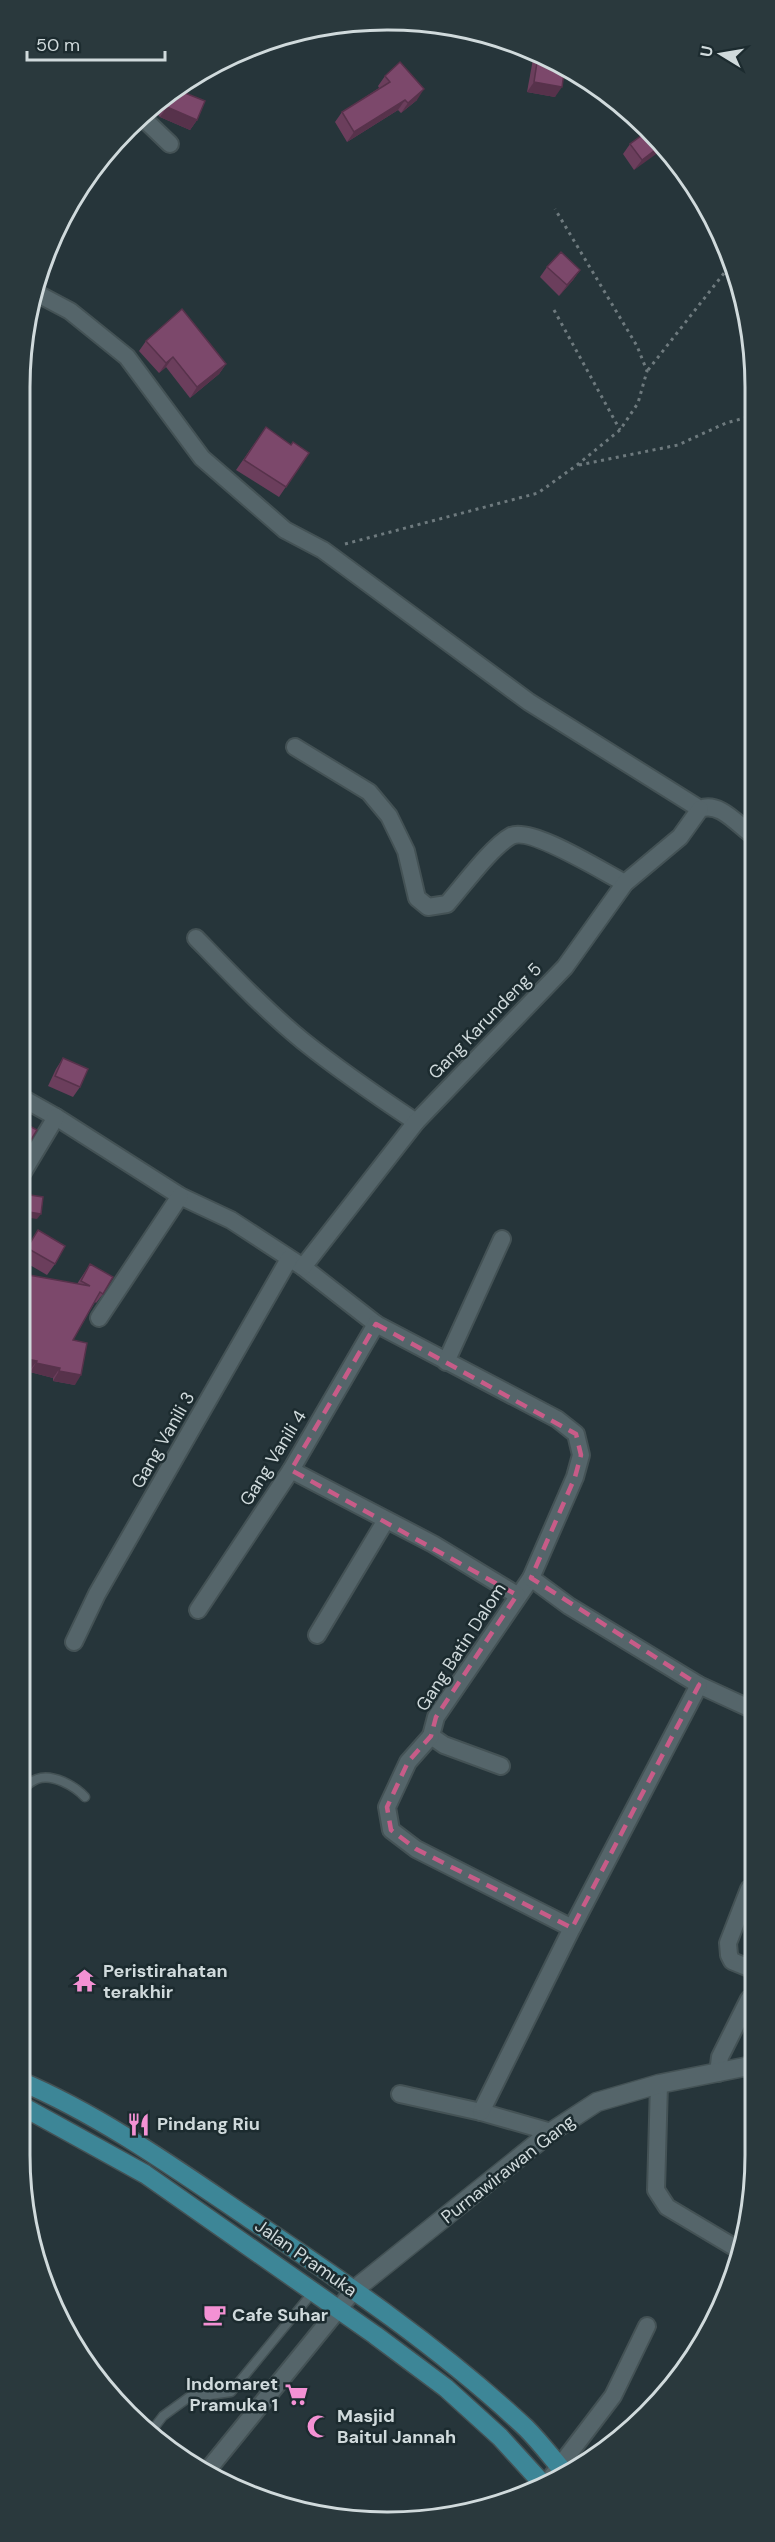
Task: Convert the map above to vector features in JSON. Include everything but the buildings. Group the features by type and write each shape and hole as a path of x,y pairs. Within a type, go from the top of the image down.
{"main road":[{"name":"Jalan Pramuka","path":"30,2085 158,2157 354,2290 465,2374 527,2430 556,2470"},
{"path":"30,2106 45,2092"},
{"name":"Jalan Pramuka","path":"30,2111 146,2174 314,2292 446,2388 500,2437 538,2479"}],"street":[{"path":"148,123 170,144"},
{"path":"42,296 70,311 127,357 202,458 285,530 322,550 529,702 700,809 707,807 720,810 745,829"},
{"path":"295,747 369,792 389,816 406,851 417,898 428,907 447,904 495,849 511,836 519,834 538,837 625,883"},
{"name":"Gang Karundeng 5","path":"296,1263 416,1122 565,967 625,883 680,837 700,809"},
{"path":"196,938 240,984 301,1040 362,1087 416,1122"},
{"name":"Gang Batin Dalom","path":"30,1102 180,1197 231,1220 296,1263 376,1324 557,1419 576,1434 581,1455 575,1477 531,1578 436,1717 431,1736 444,1745 501,1766"},
{"path":"30,1160 56,1117"},
{"path":"99,1318 180,1197"},
{"path":"446,1362 502,1239"},
{"name":"Gang Vanili 3","path":"74,1642 97,1594 296,1263"},
{"name":"Gang Vanili 4","path":"198,1610 291,1470 376,1324"},
{"path":"291,1470 433,1544 518,1595"},
{"path":"317,1635 386,1520"},
{"path":"531,1578 569,1606 699,1685 745,1706"},
{"path":"481,2112 572,1928 699,1685"},
{"path":"431,1736 408,1762 387,1807 391,1830 416,1849 572,1928"},
{"path":"745,1899 728,1943 732,1961 745,1966"},
{"path":"718,2073 720,2057 745,2007"},
{"name":"Purnawirawan Gang","path":"354,2290 550,2132 597,2102 659,2084 745,2067"},
{"path":"659,2084 656,2190 667,2207 733,2246"},
{"path":"400,2094 481,2112 550,2132"},
{"path":"212,2465 354,2290"},
{"path":"563,2465 613,2396 646,2326"}],"lane":[{"path":"30,1784 38,1778 53,1779 67,1783 85,1797"},
{"path":"156,2426 163,2416 192,2395 231,2392 314,2292"}],"path":[{"path":"555,209 637,346 647,371"},
{"path":"322,550 538,493 578,465 620,430 638,403 647,371 725,271"},
{"path":"554,310 620,430"},
{"path":"578,465 678,445 726,423 745,418"}],"highlighted area":[{"path":"376,1324 576,1434 581,1455 575,1477 531,1578 699,1685 572,1928 416,1849 391,1830 387,1807 408,1762 431,1736 436,1717 517,1595 291,1470"}],"place":[{"name":"Peristirahatan terakhir","path":"85,1981"},
{"name":"Pindang Riu","path":"139,2124"},
{"name":"Cafe Suhar","path":"214,2315"},
{"name":"Indomaret Pramuka 1","path":"296,2394"},
{"name":"Masjid Baitul Jannah","path":"319,2426"}]}
